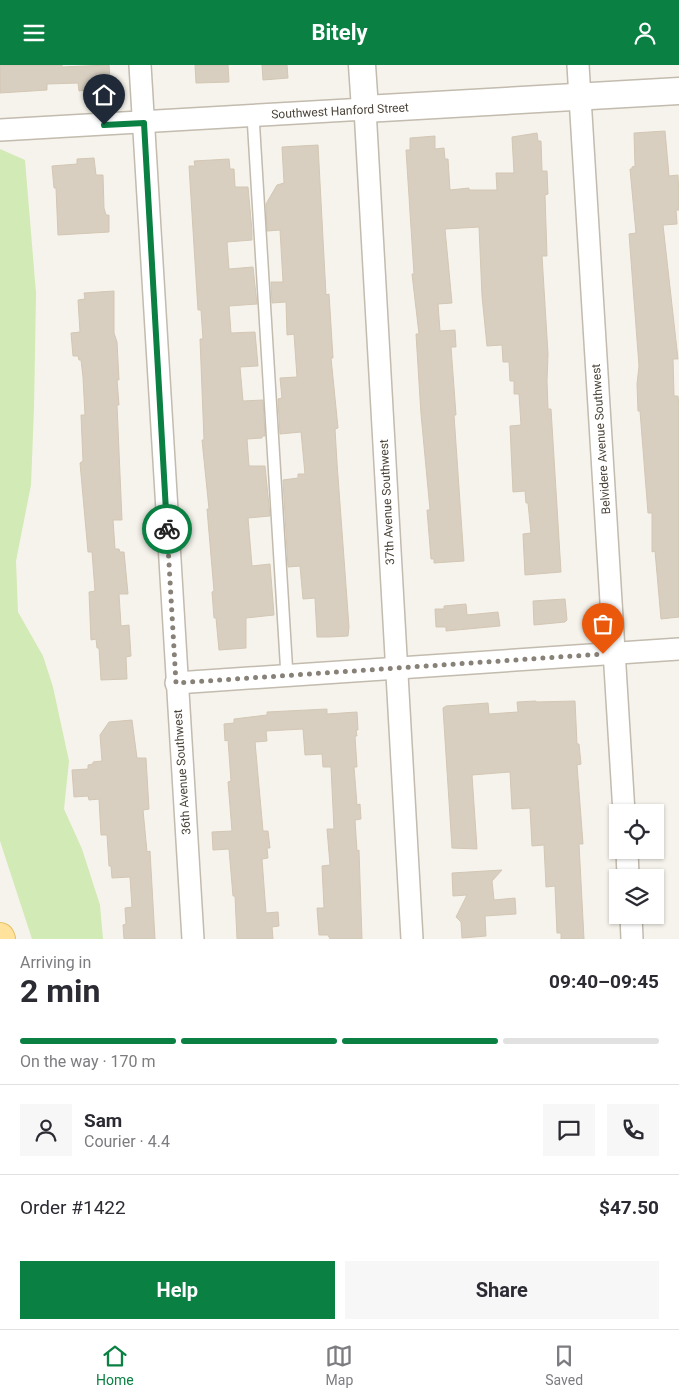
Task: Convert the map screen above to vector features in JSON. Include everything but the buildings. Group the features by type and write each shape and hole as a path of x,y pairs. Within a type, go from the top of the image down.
{"street":[{"name":"36th Avenue Southwest","path":"140,65 193,939"},
{"name":"37th Avenue Southwest","path":"362,65 412,939"},
{"name":"Belvidere Avenue Southwest","path":"578,65 623,804"},
{"name":"Southwest Hanford Street","path":"0,130 679,91"},
{"path":"176,683 679,649"},
{"path":"631,924 632,939"}],"lane":[{"path":"253,116 287,676"}],"green space":[{"path":"0,149 25,160 36,293 31,485 16,561 18,612 43,656 53,687 69,761 64,809 82,849 100,905 103,939 32,939 0,841"}],"way so far":[{"path":"167,529 176,683 603,654"}],"route":[{"path":"104,125 144,123 167,529"}]}
